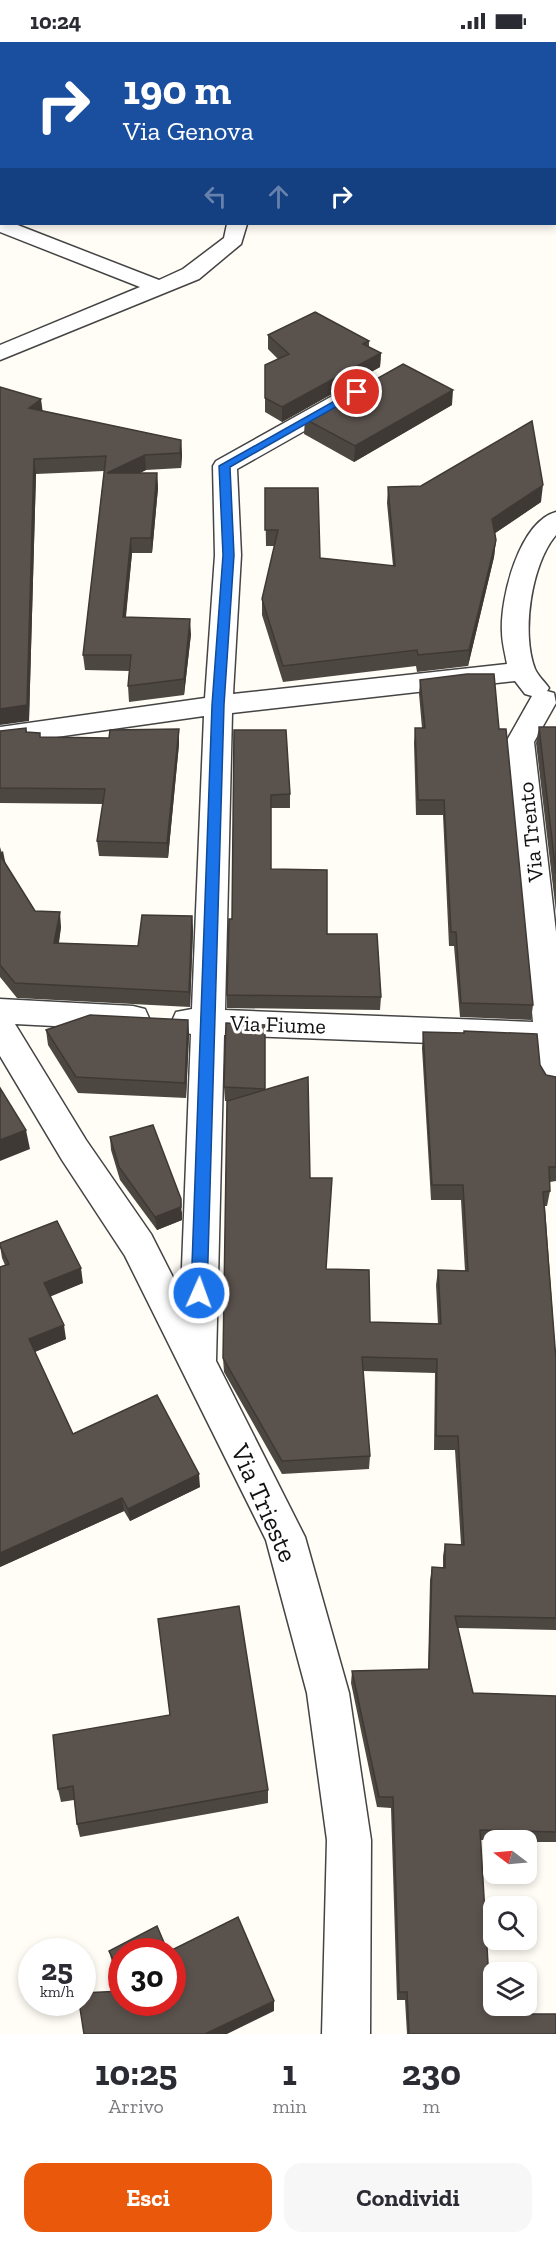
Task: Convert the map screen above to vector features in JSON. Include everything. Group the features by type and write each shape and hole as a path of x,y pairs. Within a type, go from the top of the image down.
{"street":[{"path":"0,225 161,288"},
{"path":"0,353 191,274 225,250 234,240 237,225"},
{"path":"196,1361 218,705 228,555 225,466 365,388"},
{"path":"550,703 522,671 515,631 522,579 538,540 556,520"},
{"path":"0,736 218,705 522,671"},
{"name":"Via Trento","path":"550,703 520,742 554,1034 556,1078"},
{"name":"Via Fiume","path":"0,1011 209,1022 554,1034"},
{"name":"Via Trieste","path":"0,1028 74,1150 138,1245 285,1537 328,1693 349,1840 346,2034"}],"building":[{"path":"315,312 369,341 363,344 381,353 282,407 265,398 265,365 289,354 268,335"},
{"path":"403,364 453,390 355,446 305,419"},
{"path":"0,387 41,399 29,408 181,440 180,453 145,455 107,473 157,473 151,538 131,538 123,617 190,619 184,679 128,686 131,655 83,655 106,456 34,459 27,705 0,709"},
{"path":"532,421 543,485 492,519 496,540 469,650 418,655 417,650 283,666 262,599 278,530 265,530 265,488 318,488 320,558 395,566 388,487 421,486"},
{"path":"467,674 494,674 499,729 506,729 533,1005 461,1003 456,932 451,932 444,800 418,800 415,728 425,728 420,680"},
{"path":"539,727 556,727 556,874"},
{"path":"26,728 26,732 40,733 40,737 109,738 110,730 179,729 167,843 97,841 105,789 0,788 0,731"},
{"path":"234,730 286,730 290,794 271,795 271,869 327,870 327,934 377,934 381,997 227,995 229,919 232,919"},
{"path":"0,855 35,911 60,912 54,943 138,946 142,915 192,916 189,992 15,983 0,965"},
{"path":"90,1015 188,1020 185,1083 76,1077 46,1030"},
{"path":"226,1023 265,1025 265,1089 224,1087"},
{"path":"464,1031 537,1034 540,1065 546,1075 556,1077 556,1167 549,1167 550,1191 543,1192 556,1360 556,1618 455,1616 473,1693 556,1696 556,1832 480,1830 484,1896 483,1950 487,1950 488,1962 483,1962 483,2016 556,2014 556,2034 409,2034 407,1992 399,1992 393,1797 379,1797 352,1671 429,1669 432,1567 445,1568 445,1544 464,1545 458,1436 436,1436 437,1359 362,1357 370,1456 282,1461 223,1358 227,1101 308,1077 310,1178 332,1178 326,1269 369,1270 370,1322 441,1324 438,1270 468,1271 463,1185 432,1185 423,1032 464,1033"},
{"path":"0,1088 26,1130 0,1140"},
{"path":"153,1125 181,1199 181,1207 155,1217 119,1167 110,1137"},
{"path":"57,1221 81,1268 44,1283 64,1325 29,1339 73,1434 157,1395 199,1474 128,1509 122,1498 0,1553 0,1267 9,1264 0,1243"},
{"path":"239,1606 268,1790 77,1824 73,1786 58,1789 53,1735 170,1715 158,1619"},
{"path":"238,1917 274,2001 205,2034 84,2034 81,2016 96,2016 96,1992 108,1992 108,2016 186,2016 186,1943"},
{"path":"157,1926 162,1938 134,1938"}],"route":[{"path":"199,1293 218,705 228,555 225,466 357,392"}]}
